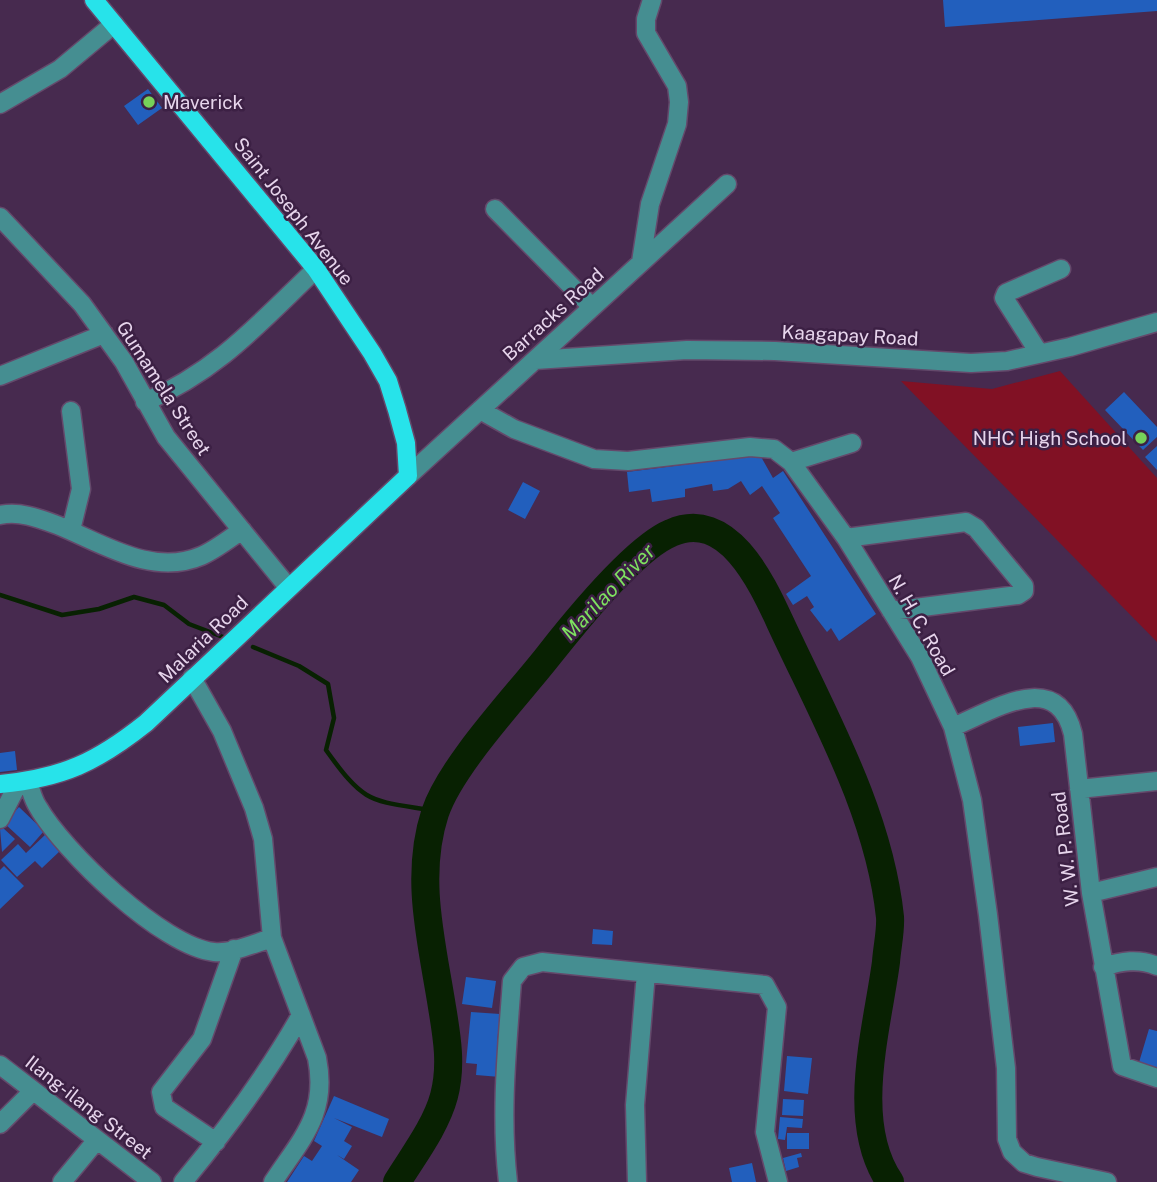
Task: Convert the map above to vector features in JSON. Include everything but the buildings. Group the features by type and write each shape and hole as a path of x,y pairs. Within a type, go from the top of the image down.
{"main road":[{"name":"Saint Joseph Avenue","path":"94,0 316,270 388,381 406,443 408,476"},
{"name":"Malaria Road","path":"0,784 24,782 68,772 115,748 146,723 408,476"}],"street":[{"path":"641,262 650,204 677,124 679,102 677,86 646,33 646,19 652,0"},
{"path":"0,104 60,69 114,24"},
{"name":"Barracks Road","path":"408,476 727,184"},
{"path":"495,209 592,307"},
{"name":"Gumamela Street","path":"2,223 82,304 124,362 166,437 288,587"},
{"path":"1039,353 1004,298 1006,292 1061,268"},
{"path":"145,402 185,384 215,364 316,270"},
{"name":"Kaagapay Road","path":"535,360 687,350 775,351 971,363 1007,361 1070,347 1157,322"},
{"path":"0,376 104,334"},
{"name":"N. H. C. Road","path":"480,410 514,429 594,459 628,461 750,447 774,449 791,462 845,538 920,657 953,727 972,800 981,864 1006,1068 1007,1139 1012,1152 1024,1163 1107,1182"},
{"path":"71,411 81,489 71,530"},
{"path":"791,462 852,443"},
{"path":"0,515 12,513 37,517 132,557 163,563 184,562 203,555 242,530"},
{"path":"845,538 966,522 976,528 1024,586 1024,591 1018,595 891,611"},
{"path":"192,678 222,731 254,808 263,839 272,938 320,1075 318,1109 311,1125 273,1182"},
{"name":"W. W. P. Road","path":"953,727 1017,701 1043,698 1054,701 1070,722 1091,893 1122,1066 1157,1078"},
{"path":"1079,789 1157,781"},
{"path":"0,819 24,782 38,807 64,839 145,920 194,947 216,953 272,938"},
{"path":"1091,893 1157,877"},
{"path":"216,1142 164,1107 161,1092 201,1039 234,949"},
{"path":"1103,967 1123,961 1148,962 1157,966"},
{"path":"508,1182 503,1095 512,981 523,967 542,962 756,982 770,991 777,1007 765,1132 778,1182"},
{"path":"637,1182 635,1105 646,973"},
{"path":"183,1182 272,1066 301,1015"},
{"name":"Ilang-ilang Street","path":"0,1065 152,1182"},
{"path":"0,1124 33,1091"},
{"path":"62,1182 96,1141"}],"shaded area":[{"path":"1060,371 1157,478 1157,642 901,381 992,389"}],"waterway":[{"name":"Marilao River","path":"397,1182 436,1118 448,1074 447,1040 425,886 429,837 443,794 486,731 606,587 656,541 671,533 691,528 709,531 725,539 752,569 763,587 847,765 874,840 884,878 890,922 869,1075 868,1104 871,1132 878,1158 890,1182"},
{"path":"0,595 62,615 99,609 134,597 164,605 189,624 223,637"},
{"path":"253,647 299,666 328,684 334,718 326,750 361,791 383,802 436,811"}],"place":[{"name":"Maverick","path":"149,102"},
{"name":"NHC High School","path":"1141,438"}]}
